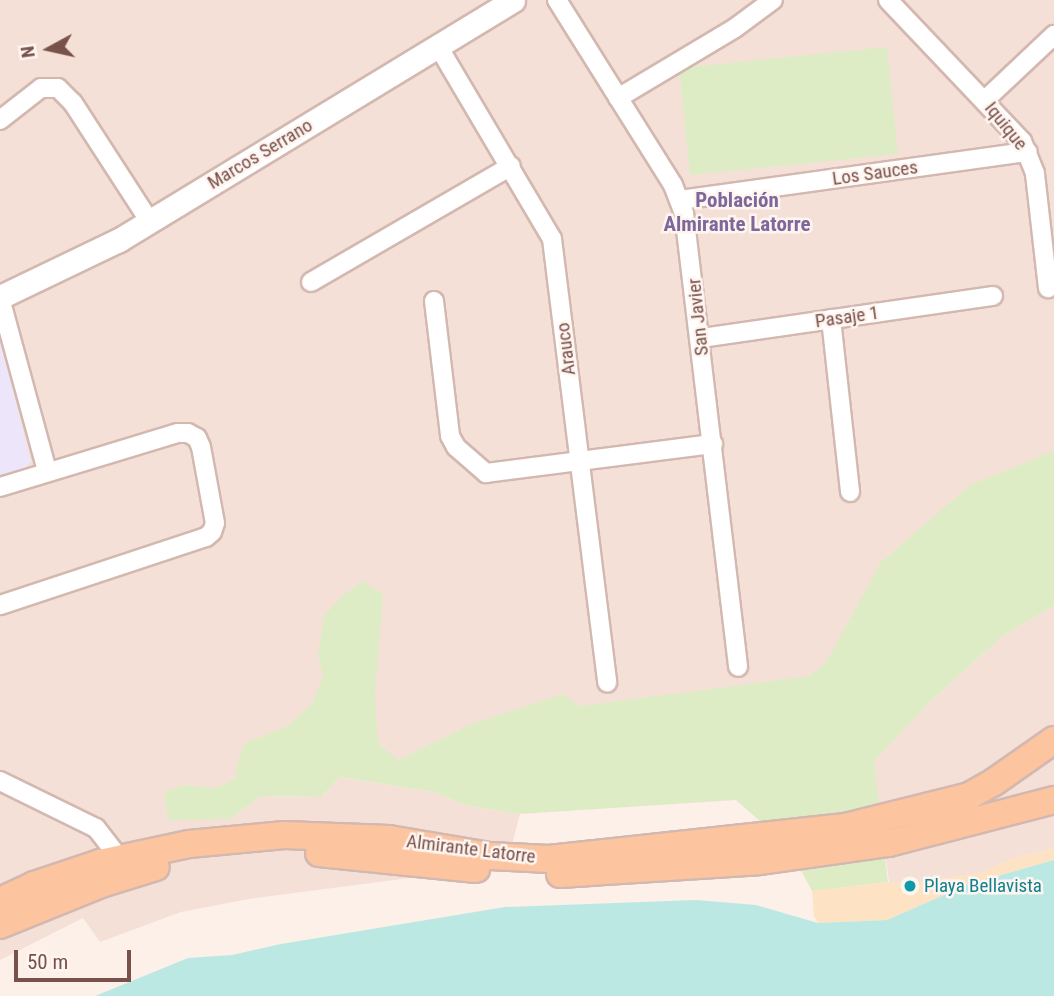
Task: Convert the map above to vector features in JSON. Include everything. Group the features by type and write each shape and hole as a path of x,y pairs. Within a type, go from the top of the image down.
{"main road":[{"name":"Almirante Latorre","path":"0,901 34,885 120,859 189,844 318,835 389,839 490,856 549,859 845,827 969,796 995,782 1052,743"},
{"name":"Almirante Latorre","path":"0,925 116,879 172,863 306,852 565,875 634,871 759,861 889,843 1054,800"}],"street":[{"name":"Marcos Serrano","path":"0,298 89,256 150,222 513,0"},
{"name":"San Javier","path":"557,0 680,200 688,227 738,667"},
{"path":"618,97 735,28 773,0"},
{"name":"Iquique","path":"888,0 1014,130 1028,152 1045,190 1048,288"},
{"path":"985,100 1054,35"},
{"name":"Arauco","path":"438,46 552,239 607,683"},
{"path":"1028,60 1054,57"},
{"path":"0,120 41,88 58,88 73,103 150,222"},
{"name":"Los Sauces","path":"680,200 1028,152"},
{"path":"311,282 511,166"},
{"name":"Pasaje 1","path":"701,338 993,296"},
{"path":"0,298 47,471"},
{"path":"434,301 450,436 456,447 486,473 713,444"},
{"path":"831,319 850,492"},
{"path":"0,487 178,433 192,435 201,447 214,528 206,537 0,605"},
{"path":"0,781 88,823 103,834 120,859"}],"shaded area":[{"path":"0,0 1054,0 1054,456 841,646 811,681 397,766 373,746 329,676 317,706 230,819 261,796 321,797 340,777 434,792 468,806 520,814 510,853 502,866 249,899 181,912 100,942 83,918 0,960"},
{"path":"0,342 31,461 23,470 0,479"},
{"path":"1054,606 1054,848 1014,858 983,872 919,883 889,882 873,761 932,700 1004,635"}],"green space":[{"path":"887,47 898,154 690,175 679,68"},
{"path":"1054,451 1054,606 1004,635 932,700 874,761 888,882 812,891 788,846 736,800 520,814 468,806 434,792 340,777 321,797 261,796 230,819 168,820 164,792 184,785 216,788 235,779 245,743 288,726 312,703 323,676 318,655 324,616 343,595 363,581 383,595 375,695 378,743 398,760 471,724 563,694 580,706 809,676 825,664 881,562 970,485"}],"sand":[{"name":"Playa Bellavista","path":"1054,848 1054,860 969,884 887,920 818,923 814,916 812,891 888,882 919,883 983,872 1014,858"}],"water":[{"path":"1054,860 1054,996 95,996 188,958 232,955 281,944 505,907 696,900 756,905 818,923 887,920 969,884"}],"place":[{"name":"Playa Bellavista","path":"910,886"}],"district":[{"name":"Población Almirante Latorre","path":"737,212"}]}
